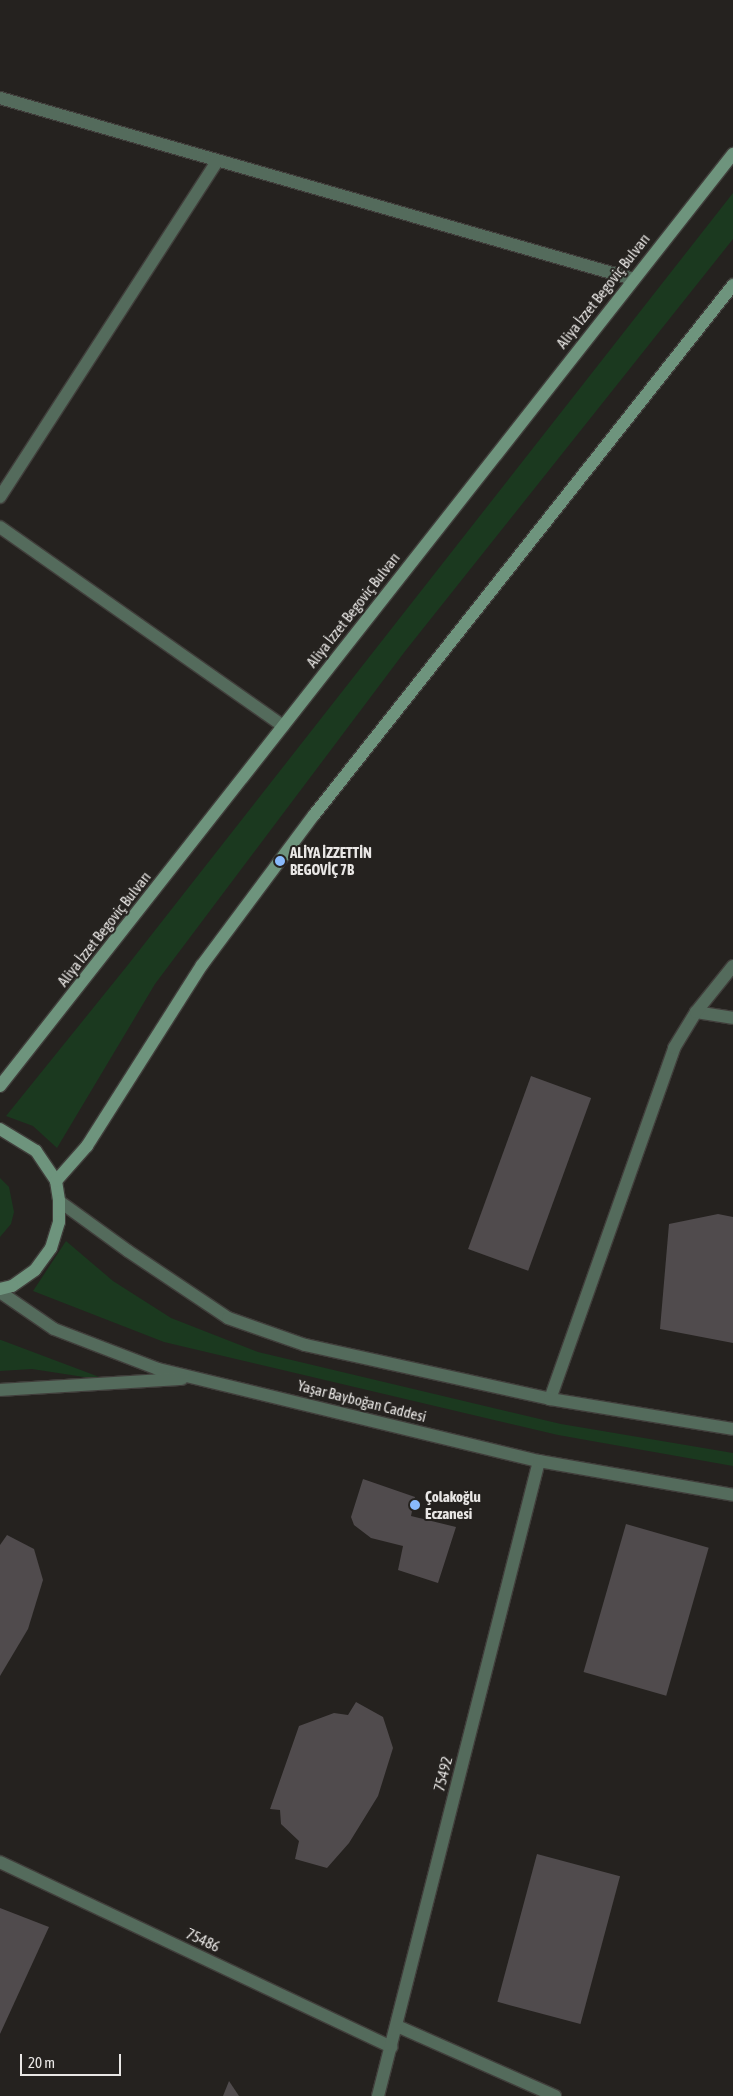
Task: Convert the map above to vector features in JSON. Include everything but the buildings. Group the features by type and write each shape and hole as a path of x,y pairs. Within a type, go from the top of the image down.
{"main road":[{"name":"Aliya İzzet Begoviç Bulvarı","path":"0,1086 733,154"},
{"path":"56,1181 87,1146 202,965 314,815 733,285"},
{"path":"0,1129 36,1151 56,1181 59,1201 59,1222 51,1248 34,1270 12,1286 0,1290"}],"street":[{"path":"0,98 633,279"},
{"path":"0,496 217,160"},
{"path":"0,527 283,726"},
{"path":"550,1399 674,1048 696,1012 733,966"},
{"path":"696,1012 733,1018"},
{"path":"59,1201 128,1252 228,1318 305,1345 550,1399 733,1429"},
{"name":"Yaşar Bayboğan Caddesi","path":"0,1290 54,1328 158,1369 539,1461 733,1495"},
{"path":"0,1390 29,1386 197,1379"},
{"name":"75492","path":"378,2096 392,2047 539,1461"},
{"name":"75486","path":"0,1862 392,2047"},
{"path":"397,2026 555,2096"}],"green space":[{"path":"733,193 733,239 406,650 155,984 57,1148 33,1126 6,1116 127,966"},
{"path":"0,1178 9,1187 14,1212 11,1224 0,1237"},
{"path":"66,1241 113,1281 171,1318 258,1352 561,1424 733,1453 733,1466 558,1435 164,1342 33,1291"},
{"path":"0,1340 110,1381 32,1369 0,1371"}],"place":[{"name":"ALİYA İZZETTİN BEGOVİÇ 7B","path":"280,861"},
{"name":"Çolakoğlu Eczanesi","path":"415,1505"}]}
